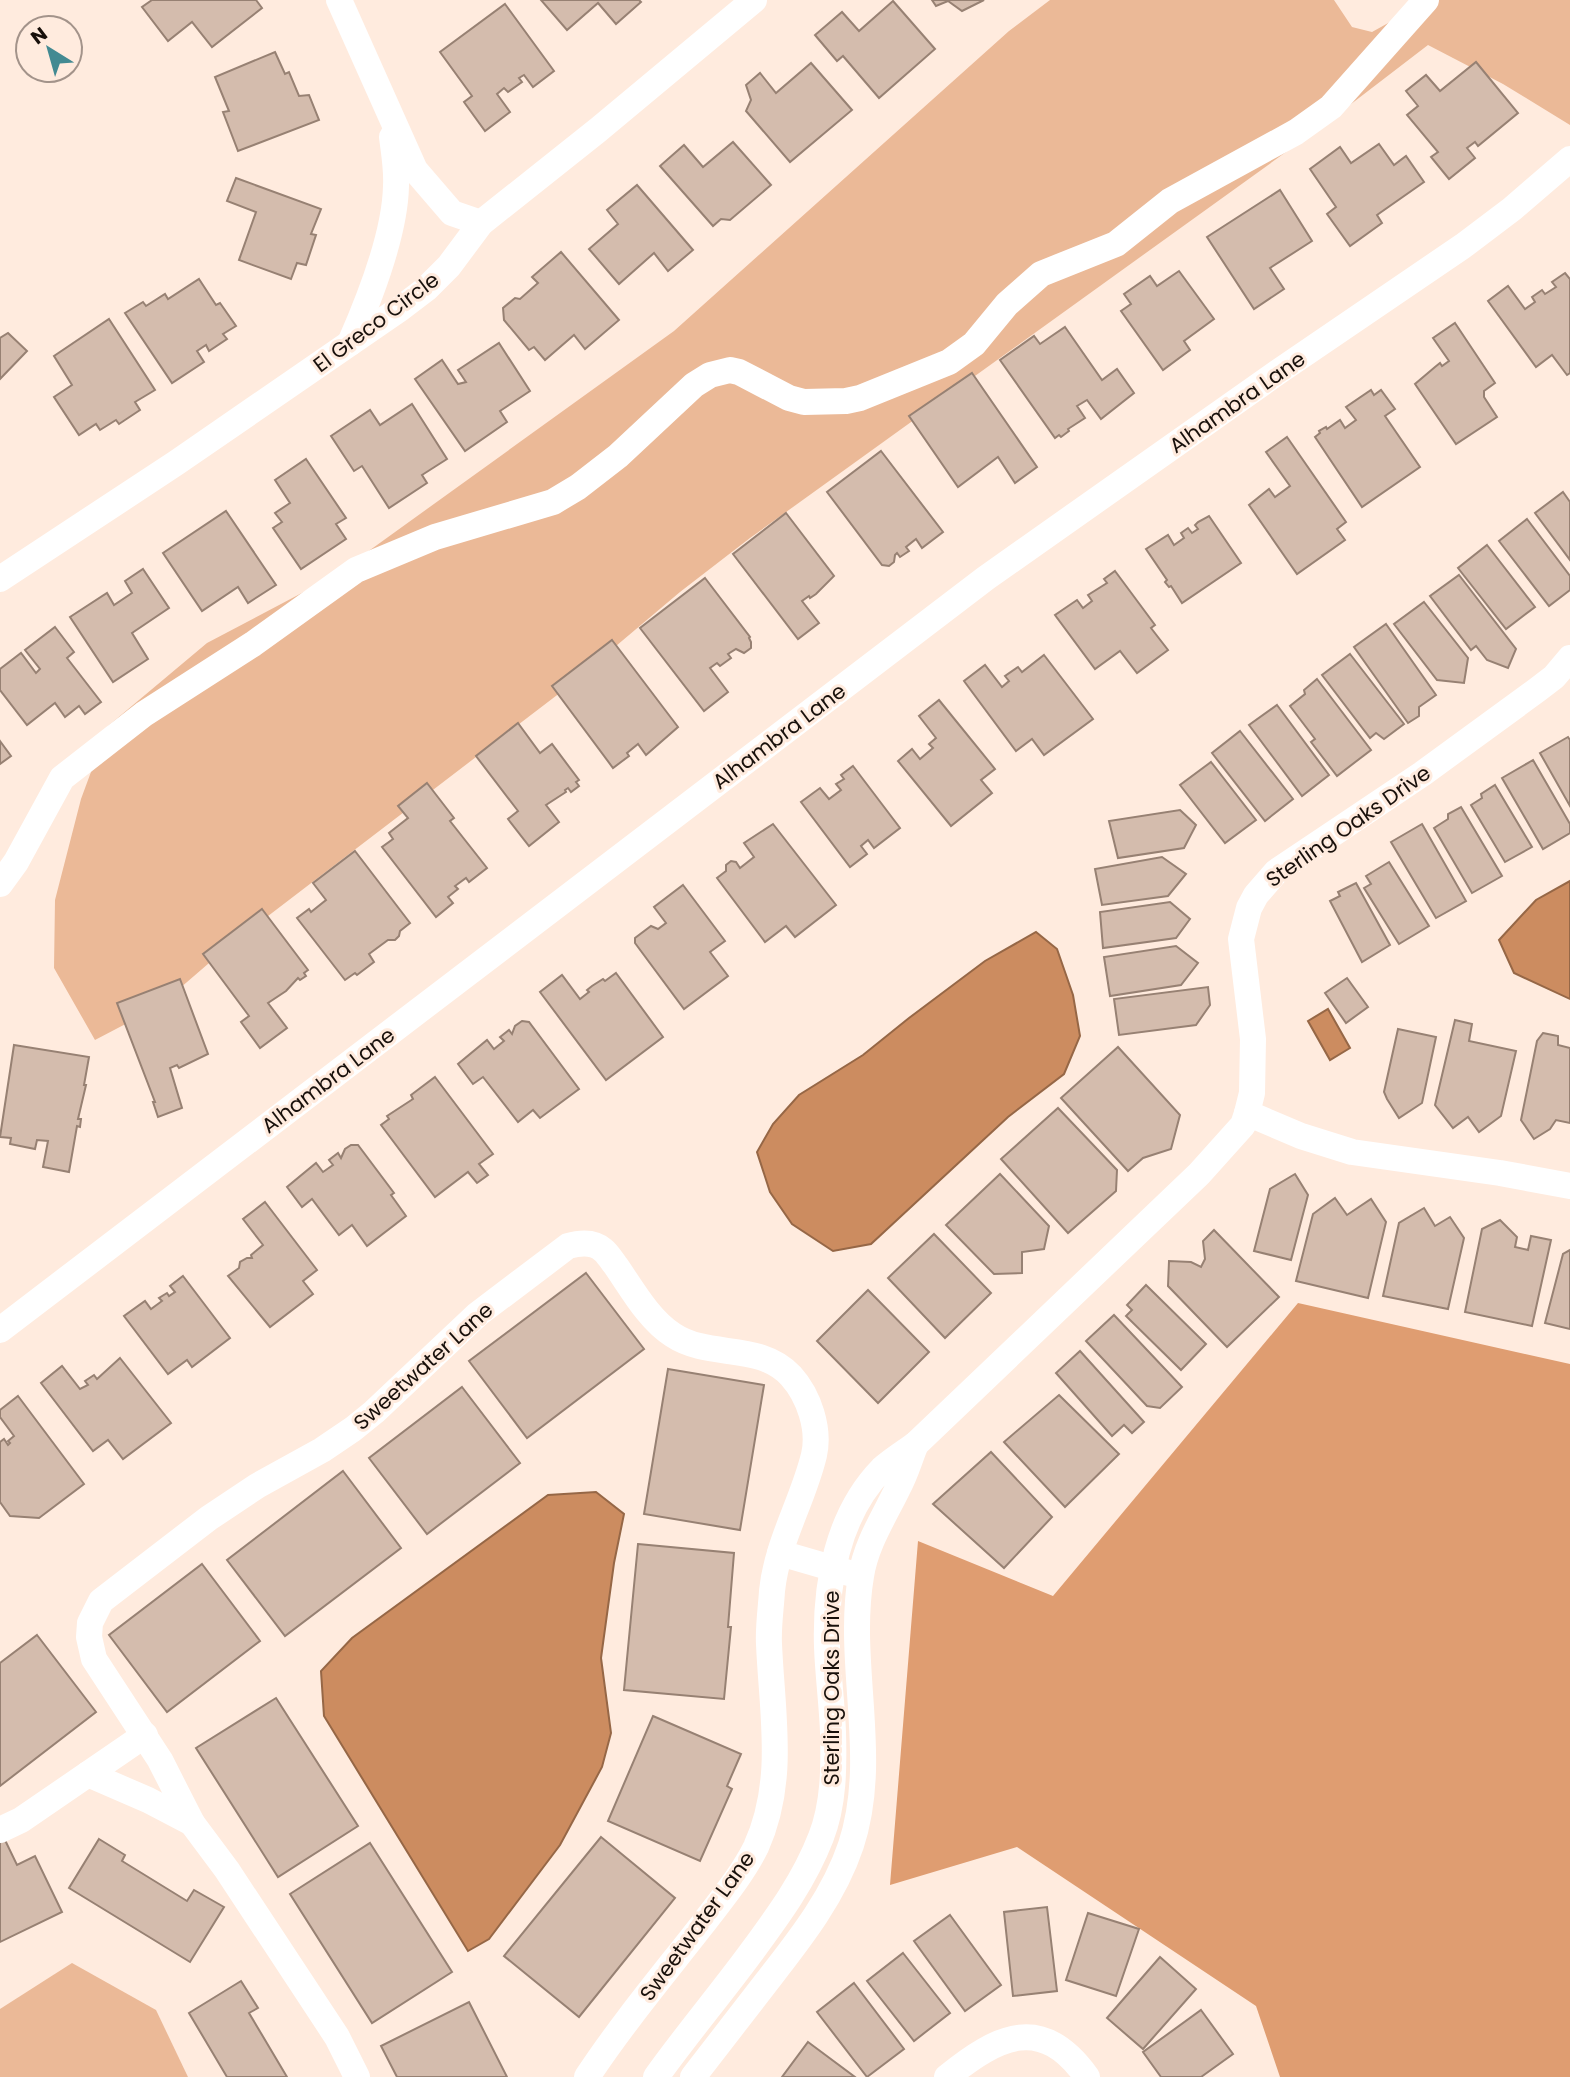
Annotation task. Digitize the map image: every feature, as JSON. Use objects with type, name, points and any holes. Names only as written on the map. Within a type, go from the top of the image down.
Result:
[{"type":"street","points":[[339,0],[415,170],[452,213],[481,223]]},
{"type":"street","name":"El Greco Circle","points":[[0,579],[350,344],[426,289],[449,266],[481,223],[598,131],[754,0]]},
{"type":"street","points":[[0,884],[16,862],[62,778],[144,714],[253,644],[356,570],[435,537],[553,502],[598,473],[694,385],[720,372],[739,372],[789,398],[827,402],[860,398],[949,362],[974,344],[1007,304],[1041,274],[1116,244],[1170,201],[1296,132],[1322,114],[1352,86],[1426,0]]},
{"type":"street","points":[[350,344],[376,277],[393,214],[397,187],[386,104]]},
{"type":"street","name":"Alhambra Lane","points":[[3,1321],[986,578],[1278,372],[1463,246],[1512,209],[1570,159]]},
{"type":"street","name":"Sterling Oaks Drive","points":[[656,2077],[782,1912],[803,1878],[822,1835],[830,1800],[834,1761],[827,1628],[834,1568],[853,1506],[883,1469],[916,1444],[1199,1174],[1243,1125],[1252,1093],[1253,1039],[1241,939],[1244,922],[1256,895],[1276,872],[1422,774],[1565,669]]},
{"type":"street","points":[[1247,1113],[1301,1136],[1352,1152],[1570,1186]]},
{"type":"street","name":"Sweetwater Lane","points":[[357,2077],[337,2038],[227,1870],[192,1823],[160,1759],[94,1659],[89,1637],[90,1623],[101,1601],[209,1518],[352,1429],[374,1412],[478,1314],[568,1246],[586,1243],[604,1250],[656,1320],[673,1336],[694,1345],[754,1355],[768,1360],[790,1376],[807,1401],[814,1423],[815,1448],[784,1535],[772,1587],[769,1641],[776,1771],[771,1807],[755,1848],[733,1885],[587,2077]]},
{"type":"street","name":"Sterling Oaks Drive","points":[[693,2077],[819,1910],[841,1874],[860,1809],[864,1735],[857,1628],[861,1576],[867,1549],[900,1485],[916,1444]]},
{"type":"street","points":[[780,1553],[861,1576]]},
{"type":"street","points":[[0,1830],[21,1820],[145,1735]]},
{"type":"street","name":"Sweetwater Lane","points":[[88,1774],[192,1823]]},
{"type":"street","points":[[744,1962],[767,1981]]},
{"type":"street","points":[[947,2077],[994,2044],[1012,2038],[1033,2037],[1069,2053],[1087,2077]]},
{"type":"shaded area","points":[[1050,0],[1334,0],[1352,27],[1372,32],[1418,0],[1570,0],[1570,125],[1503,84],[1428,45],[1325,124],[750,538],[680,592],[565,689],[230,945],[158,1007],[95,1040],[54,968],[55,900],[81,799],[108,726],[207,643],[334,576],[674,331],[1009,31]]},
{"type":"shaded area","points":[[1570,881],[1570,999],[1514,973],[1499,940],[1536,900]]},
{"type":"shaded area","points":[[1036,932],[1057,949],[1073,995],[1080,1036],[1064,1074],[1008,1117],[871,1244],[833,1251],[792,1224],[770,1192],[757,1152],[773,1124],[799,1095],[863,1055],[985,961]]},
{"type":"shaded area","points":[[1328,1009],[1350,1048],[1330,1060],[1308,1021]]},
{"type":"shaded area","points":[[1298,1303],[1570,1364],[1570,2077],[1280,2077],[1256,2006],[1017,1847],[890,1885],[918,1541],[1053,1596]]},
{"type":"shaded area","points":[[596,1492],[624,1514],[614,1563],[601,1658],[611,1733],[602,1767],[560,1845],[489,1939],[468,1951],[324,1716],[321,1671],[352,1638],[548,1495]]},
{"type":"shaded area","points":[[72,1963],[156,2010],[188,2077],[0,2077],[0,2009]]},
{"type":"building","points":[[152,0],[256,0],[262,8],[212,47],[192,22],[168,41],[142,7]]},
{"type":"building","points":[[541,0],[641,2],[616,24],[598,3],[567,30]]},
{"type":"building","points":[[932,0],[984,0],[962,11],[948,1],[936,6]]},
{"type":"building","points":[[893,1],[935,49],[879,98],[843,56],[837,61],[815,35],[842,12],[859,31]]},
{"type":"building","points":[[505,4],[554,71],[533,87],[524,75],[519,78],[522,82],[508,92],[504,88],[497,94],[510,112],[485,131],[464,102],[472,96],[440,52]]},
{"type":"building","points":[[275,52],[285,74],[289,72],[299,96],[309,95],[319,120],[238,151],[223,112],[229,111],[215,77]]},
{"type":"building","points":[[1476,62],[1518,113],[1478,146],[1475,142],[1467,148],[1475,158],[1449,179],[1431,157],[1438,152],[1407,115],[1418,106],[1406,91],[1426,75],[1440,91]]},
{"type":"building","points":[[811,63],[852,110],[790,162],[746,111],[751,100],[746,85],[760,73],[776,93]]},
{"type":"building","points":[[733,142],[771,185],[730,220],[721,219],[713,226],[660,166],[684,145],[703,167]]},
{"type":"building","points":[[1379,144],[1394,165],[1406,156],[1424,182],[1377,215],[1382,223],[1350,246],[1327,214],[1336,207],[1310,169],[1340,147],[1351,163]]},
{"type":"building","points":[[236,178],[321,209],[311,234],[316,235],[306,265],[297,263],[291,279],[239,260],[256,212],[227,201]]},
{"type":"building","points":[[637,185],[693,250],[668,271],[654,253],[619,284],[589,249],[618,224],[607,210]]},
{"type":"building","points":[[1280,190],[1312,241],[1270,268],[1284,289],[1254,309],[1207,237]]},
{"type":"building","points":[[561,252],[619,320],[585,349],[574,335],[545,360],[534,347],[529,350],[504,320],[503,308],[515,298],[520,299],[538,283],[532,277]]},
{"type":"building","points":[[1179,271],[1214,319],[1184,341],[1190,350],[1163,370],[1121,311],[1131,304],[1124,294],[1150,276],[1157,286]]},
{"type":"building","points":[[1565,273],[1570,279],[1570,373],[1567,375],[1552,355],[1536,367],[1488,301],[1508,286],[1525,309],[1535,302],[1532,297],[1542,290],[1545,294],[1556,287],[1552,282]]},
{"type":"building","points":[[199,279],[216,305],[220,303],[236,326],[223,334],[227,339],[209,351],[206,345],[197,351],[204,362],[172,383],[125,313],[143,302],[146,306],[165,294],[168,299]]},
{"type":"building","points":[[109,319],[155,390],[135,402],[140,410],[119,424],[116,420],[100,430],[96,424],[79,435],[54,397],[72,385],[54,356]]},
{"type":"building","points":[[1455,323],[1495,383],[1484,391],[1484,397],[1497,417],[1456,444],[1415,384],[1440,363],[1442,366],[1449,361],[1433,338]]},
{"type":"building","points":[[1065,327],[1102,380],[1117,369],[1134,393],[1101,419],[1087,400],[1077,406],[1085,418],[1061,437],[1059,435],[1055,438],[1000,360],[1034,336],[1040,344]]},
{"type":"building","points":[[8,333],[27,351],[0,379],[0,338]]},
{"type":"building","points":[[499,343],[530,391],[500,411],[507,422],[465,451],[415,379],[442,360],[458,384],[466,382],[458,370]]},
{"type":"building","points":[[972,373],[1037,467],[1015,483],[998,457],[958,487],[909,416]]},
{"type":"building","points":[[1371,390],[1374,395],[1381,390],[1395,409],[1385,416],[1420,467],[1362,507],[1315,437],[1319,431],[1340,420],[1345,428],[1356,420],[1346,407]]},
{"type":"building","points":[[412,404],[447,459],[422,475],[427,483],[389,508],[362,466],[354,471],[331,436],[370,410],[380,425]]},
{"type":"building","points":[[1287,437],[1346,522],[1337,529],[1345,540],[1297,574],[1249,505],[1269,489],[1275,497],[1290,486],[1266,452]]},
{"type":"building","points":[[881,451],[943,532],[922,548],[916,539],[906,547],[909,551],[900,557],[897,553],[895,555],[894,562],[889,566],[882,565],[827,492]]},
{"type":"building","points":[[306,459],[346,518],[336,524],[346,539],[301,569],[273,528],[282,522],[275,513],[290,503],[275,480]]},
{"type":"building","points":[[1563,492],[1570,502],[1570,560],[1535,513]]},
{"type":"building","points":[[226,511],[276,585],[248,603],[238,587],[202,611],[163,553]]},
{"type":"building","points":[[786,513],[834,576],[816,594],[802,601],[819,623],[798,639],[733,554]]},
{"type":"building","points":[[1209,516],[1241,563],[1182,603],[1171,586],[1165,582],[1167,580],[1146,549],[1168,535],[1174,545],[1184,538],[1181,533],[1188,528],[1192,533],[1198,529],[1195,525],[1198,522]]},
{"type":"building","points":[[1527,519],[1570,576],[1570,590],[1549,606],[1499,541]]},
{"type":"building","points":[[1487,545],[1535,607],[1506,629],[1458,568]]},
{"type":"building","points":[[143,569],[169,608],[132,633],[148,659],[113,682],[70,617],[107,593],[114,605],[132,593],[125,581]]},
{"type":"building","points":[[1115,571],[1155,625],[1151,628],[1168,650],[1137,673],[1120,651],[1095,669],[1055,615],[1077,600],[1083,608],[1092,601],[1088,595],[1107,583],[1104,579]]},
{"type":"building","points":[[1459,575],[1516,649],[1508,668],[1487,660],[1476,646],[1471,650],[1430,596]]},
{"type":"building","points":[[705,578],[750,637],[751,648],[744,653],[736,649],[728,654],[731,658],[720,666],[717,663],[710,668],[728,692],[704,711],[640,628]]},
{"type":"building","points":[[1424,602],[1468,658],[1464,683],[1437,680],[1394,624]]},
{"type":"building","points":[[1386,624],[1436,695],[1419,707],[1419,716],[1408,723],[1354,647]]},
{"type":"building","points":[[55,627],[74,652],[67,658],[101,702],[85,714],[79,706],[65,717],[55,703],[27,725],[0,690],[0,669],[21,653],[36,673],[40,669],[25,650]]},
{"type":"building","points":[[612,640],[678,727],[646,755],[638,744],[627,753],[629,756],[613,768],[552,686]]},
{"type":"building","points":[[1350,654],[1404,724],[1384,739],[1376,733],[1370,738],[1322,675]]},
{"type":"building","points":[[1044,655],[1093,719],[1044,755],[1032,739],[1016,751],[964,681],[985,665],[1002,687],[1009,681],[1005,676],[1018,667],[1022,672]]},
{"type":"building","points":[[1317,679],[1371,750],[1337,776],[1311,742],[1315,739],[1290,706],[1305,694],[1304,690]]},
{"type":"building","points":[[939,700],[995,769],[981,780],[992,793],[951,826],[898,761],[912,749],[920,759],[933,748],[929,744],[936,738],[919,716]]},
{"type":"building","points":[[1277,705],[1329,775],[1302,796],[1249,725]]},
{"type":"building","points":[[518,723],[540,753],[552,744],[579,780],[576,782],[579,786],[571,792],[568,788],[546,805],[559,822],[529,846],[508,819],[518,811],[476,756]]},
{"type":"building","points":[[1240,731],[1293,799],[1265,821],[1212,753]]},
{"type":"building","points":[[1568,737],[1570,740],[1570,806],[1540,753]]},
{"type":"building","points":[[0,741],[11,756],[0,764]]},
{"type":"building","points":[[1533,760],[1570,824],[1570,833],[1543,849],[1502,778]]},
{"type":"building","points":[[1211,762],[1256,820],[1225,843],[1180,785]]},
{"type":"building","points":[[853,766],[900,828],[874,848],[868,840],[861,846],[867,854],[850,867],[801,802],[820,788],[829,799],[841,790],[836,784],[844,779],[841,775]]},
{"type":"building","points":[[427,783],[454,818],[450,821],[487,868],[469,882],[466,878],[455,886],[458,889],[448,897],[453,903],[436,917],[382,847],[393,839],[389,833],[408,818],[398,806]]},
{"type":"building","points":[[1495,785],[1532,847],[1505,862],[1471,805]]},
{"type":"building","points":[[1461,807],[1502,876],[1472,893],[1434,828],[1448,819],[1448,814]]},
{"type":"building","points":[[1180,810],[1196,825],[1184,848],[1118,858],[1109,821]]},
{"type":"building","points":[[773,824],[836,905],[795,937],[786,926],[765,942],[717,878],[726,871],[726,865],[731,861],[736,862],[740,868],[754,857],[744,843]]},
{"type":"building","points":[[1422,824],[1466,901],[1436,918],[1391,842]]},
{"type":"building","points":[[355,851],[410,923],[400,931],[395,940],[388,940],[369,954],[374,962],[345,980],[297,918],[309,909],[311,912],[326,900],[313,883]]},
{"type":"building","points":[[1162,857],[1186,874],[1168,896],[1102,905],[1095,869]]},
{"type":"building","points":[[1389,862],[1429,926],[1399,944],[1364,888],[1371,884],[1366,876]]},
{"type":"building","points":[[1356,883],[1390,945],[1362,962],[1330,901],[1340,896],[1338,892]]},
{"type":"building","points":[[683,885],[725,941],[710,952],[728,976],[684,1009],[635,943],[635,938],[651,926],[658,929],[666,923],[654,907]]},
{"type":"building","points":[[1170,902],[1190,919],[1176,938],[1103,948],[1100,912]]},
{"type":"building","points":[[262,909],[308,970],[304,973],[306,976],[300,980],[298,978],[286,991],[268,1003],[287,1028],[260,1048],[241,1022],[249,1016],[203,954]]},
{"type":"building","points":[[1176,946],[1198,963],[1181,985],[1110,996],[1104,957]]},
{"type":"building","points":[[616,973],[663,1037],[606,1080],[540,992],[562,975],[580,999],[592,986]]},
{"type":"building","points":[[1347,978],[1368,1007],[1346,1023],[1325,993]]},
{"type":"building","points":[[180,979],[208,1054],[179,1068],[177,1065],[170,1068],[182,1108],[158,1117],[155,1102],[117,1003]]},
{"type":"building","points":[[1208,987],[1210,1005],[1196,1025],[1119,1035],[1114,999]]},
{"type":"building","points":[[1455,1020],[1472,1024],[1469,1041],[1516,1051],[1501,1116],[1479,1132],[1468,1117],[1453,1128],[1435,1105]]},
{"type":"building","points":[[522,1021],[529,1022],[579,1089],[540,1118],[533,1110],[518,1122],[483,1077],[473,1084],[458,1064],[487,1040],[494,1049],[504,1041],[500,1037],[509,1030],[512,1034],[515,1026]]},
{"type":"building","points":[[1398,1029],[1436,1037],[1422,1103],[1399,1118],[1384,1092]]},
{"type":"building","points":[[1543,1033],[1558,1036],[1558,1045],[1570,1048],[1570,1123],[1556,1120],[1550,1129],[1534,1139],[1521,1120],[1537,1041]]},
{"type":"building","points":[[14,1045],[89,1057],[78,1119],[81,1119],[80,1127],[77,1126],[69,1172],[43,1167],[48,1141],[37,1140],[35,1149],[10,1144],[11,1138],[0,1137]]},
{"type":"building","points":[[1118,1047],[1180,1115],[1171,1149],[1143,1158],[1128,1171],[1061,1098]]},
{"type":"building","points":[[435,1077],[493,1154],[479,1164],[488,1175],[477,1183],[468,1172],[435,1197],[381,1125],[389,1119],[387,1116],[413,1099],[411,1095]]},
{"type":"building","points":[[1058,1108],[1117,1170],[1116,1191],[1068,1233],[1001,1159]]},
{"type":"building","points":[[358,1145],[394,1193],[391,1195],[406,1216],[367,1246],[352,1225],[339,1235],[312,1199],[302,1207],[287,1187],[316,1163],[323,1172],[333,1165],[329,1160],[338,1153],[341,1158],[345,1149]]},
{"type":"building","points":[[1000,1174],[1049,1226],[1044,1249],[1022,1252],[1022,1273],[994,1274],[946,1225]]},
{"type":"building","points":[[1295,1174],[1308,1195],[1291,1260],[1254,1251],[1270,1189]]},
{"type":"building","points":[[1335,1198],[1347,1215],[1371,1199],[1386,1222],[1368,1298],[1296,1281],[1313,1214]]},
{"type":"building","points":[[265,1202],[317,1270],[303,1281],[313,1294],[270,1327],[228,1276],[239,1268],[240,1262],[252,1258],[251,1255],[263,1245],[243,1219]]},
{"type":"building","points":[[1424,1208],[1435,1226],[1450,1217],[1464,1238],[1448,1309],[1383,1296],[1399,1223]]},
{"type":"building","points":[[1500,1220],[1517,1237],[1515,1247],[1528,1250],[1531,1236],[1551,1240],[1532,1326],[1465,1312],[1482,1229]]},
{"type":"building","points":[[1214,1230],[1279,1297],[1227,1347],[1168,1286],[1169,1261],[1191,1262],[1201,1267],[1205,1259],[1203,1241]]},
{"type":"building","points":[[934,1234],[991,1293],[945,1338],[888,1278]]},
{"type":"building","points":[[1570,1250],[1570,1329],[1545,1323],[1563,1254]]},
{"type":"building","points":[[586,1273],[644,1349],[527,1438],[469,1361]]},
{"type":"building","points":[[183,1276],[230,1338],[192,1367],[187,1360],[168,1374],[124,1316],[145,1301],[151,1309],[162,1301],[159,1298],[175,1292],[170,1286]]},
{"type":"building","points":[[1146,1285],[1206,1344],[1181,1370],[1126,1316],[1132,1310],[1127,1305]]},
{"type":"building","points":[[868,1290],[929,1352],[878,1403],[817,1341]]},
{"type":"building","points":[[1114,1315],[1182,1387],[1160,1408],[1147,1406],[1086,1341]]},
{"type":"building","points":[[1080,1351],[1144,1422],[1132,1433],[1124,1425],[1112,1436],[1056,1373]]},
{"type":"building","points":[[120,1358],[171,1423],[123,1459],[108,1440],[93,1451],[41,1383],[62,1366],[80,1389],[88,1385],[85,1381],[94,1375],[97,1379]]},
{"type":"building","points":[[668,1369],[764,1385],[740,1530],[644,1514]]},
{"type":"building","points":[[462,1387],[520,1463],[427,1534],[369,1458]]},
{"type":"building","points":[[1059,1395],[1119,1454],[1065,1507],[1004,1442]]},
{"type":"building","points":[[18,1396],[84,1484],[39,1518],[10,1516],[0,1502],[0,1442],[4,1439],[8,1445],[8,1441],[14,1436],[0,1417],[0,1410]]},
{"type":"building","points":[[991,1452],[1052,1517],[1004,1568],[933,1504]]},
{"type":"building","points":[[343,1471],[401,1548],[285,1636],[227,1560]]},
{"type":"building","points":[[638,1544],[734,1553],[724,1699],[624,1690]]},
{"type":"building","points":[[202,1564],[260,1641],[167,1712],[109,1635]]},
{"type":"building","points":[[37,1635],[96,1712],[0,1786],[0,1663]]},
{"type":"building","points":[[276,1698],[358,1826],[278,1877],[196,1748]]},
{"type":"building","points":[[653,1716],[741,1754],[727,1786],[732,1789],[700,1861],[608,1821]]},
{"type":"building","points":[[601,1837],[675,1898],[579,2017],[504,1956]]},
{"type":"building","points":[[4,1838],[17,1865],[35,1856],[62,1912],[0,1942],[0,1839]]},
{"type":"building","points":[[99,1839],[125,1855],[122,1861],[187,1901],[194,1890],[224,1907],[190,1962],[69,1888]]},
{"type":"building","points":[[370,1843],[452,1972],[372,2023],[290,1894]]},
{"type":"building","points":[[1047,1907],[1057,1991],[1013,1996],[1004,1912]]},
{"type":"building","points":[[1088,1913],[1139,1929],[1116,1996],[1066,1980]]},
{"type":"building","points":[[950,1915],[1001,1985],[965,2011],[914,1941]]},
{"type":"building","points":[[903,1953],[950,2013],[914,2041],[867,1981]]},
{"type":"building","points":[[1160,1957],[1196,1989],[1143,2049],[1107,2018]]},
{"type":"building","points":[[241,1981],[258,2008],[249,2013],[287,2077],[227,2077],[189,2013]]},
{"type":"building","points":[[854,1983],[904,2049],[867,2077],[817,2012]]},
{"type":"building","points":[[469,2002],[507,2077],[397,2077],[381,2046]]},
{"type":"building","points":[[1201,2010],[1233,2054],[1201,2077],[1161,2077],[1143,2052]]},
{"type":"building","points":[[808,2042],[855,2077],[782,2077]]}]
